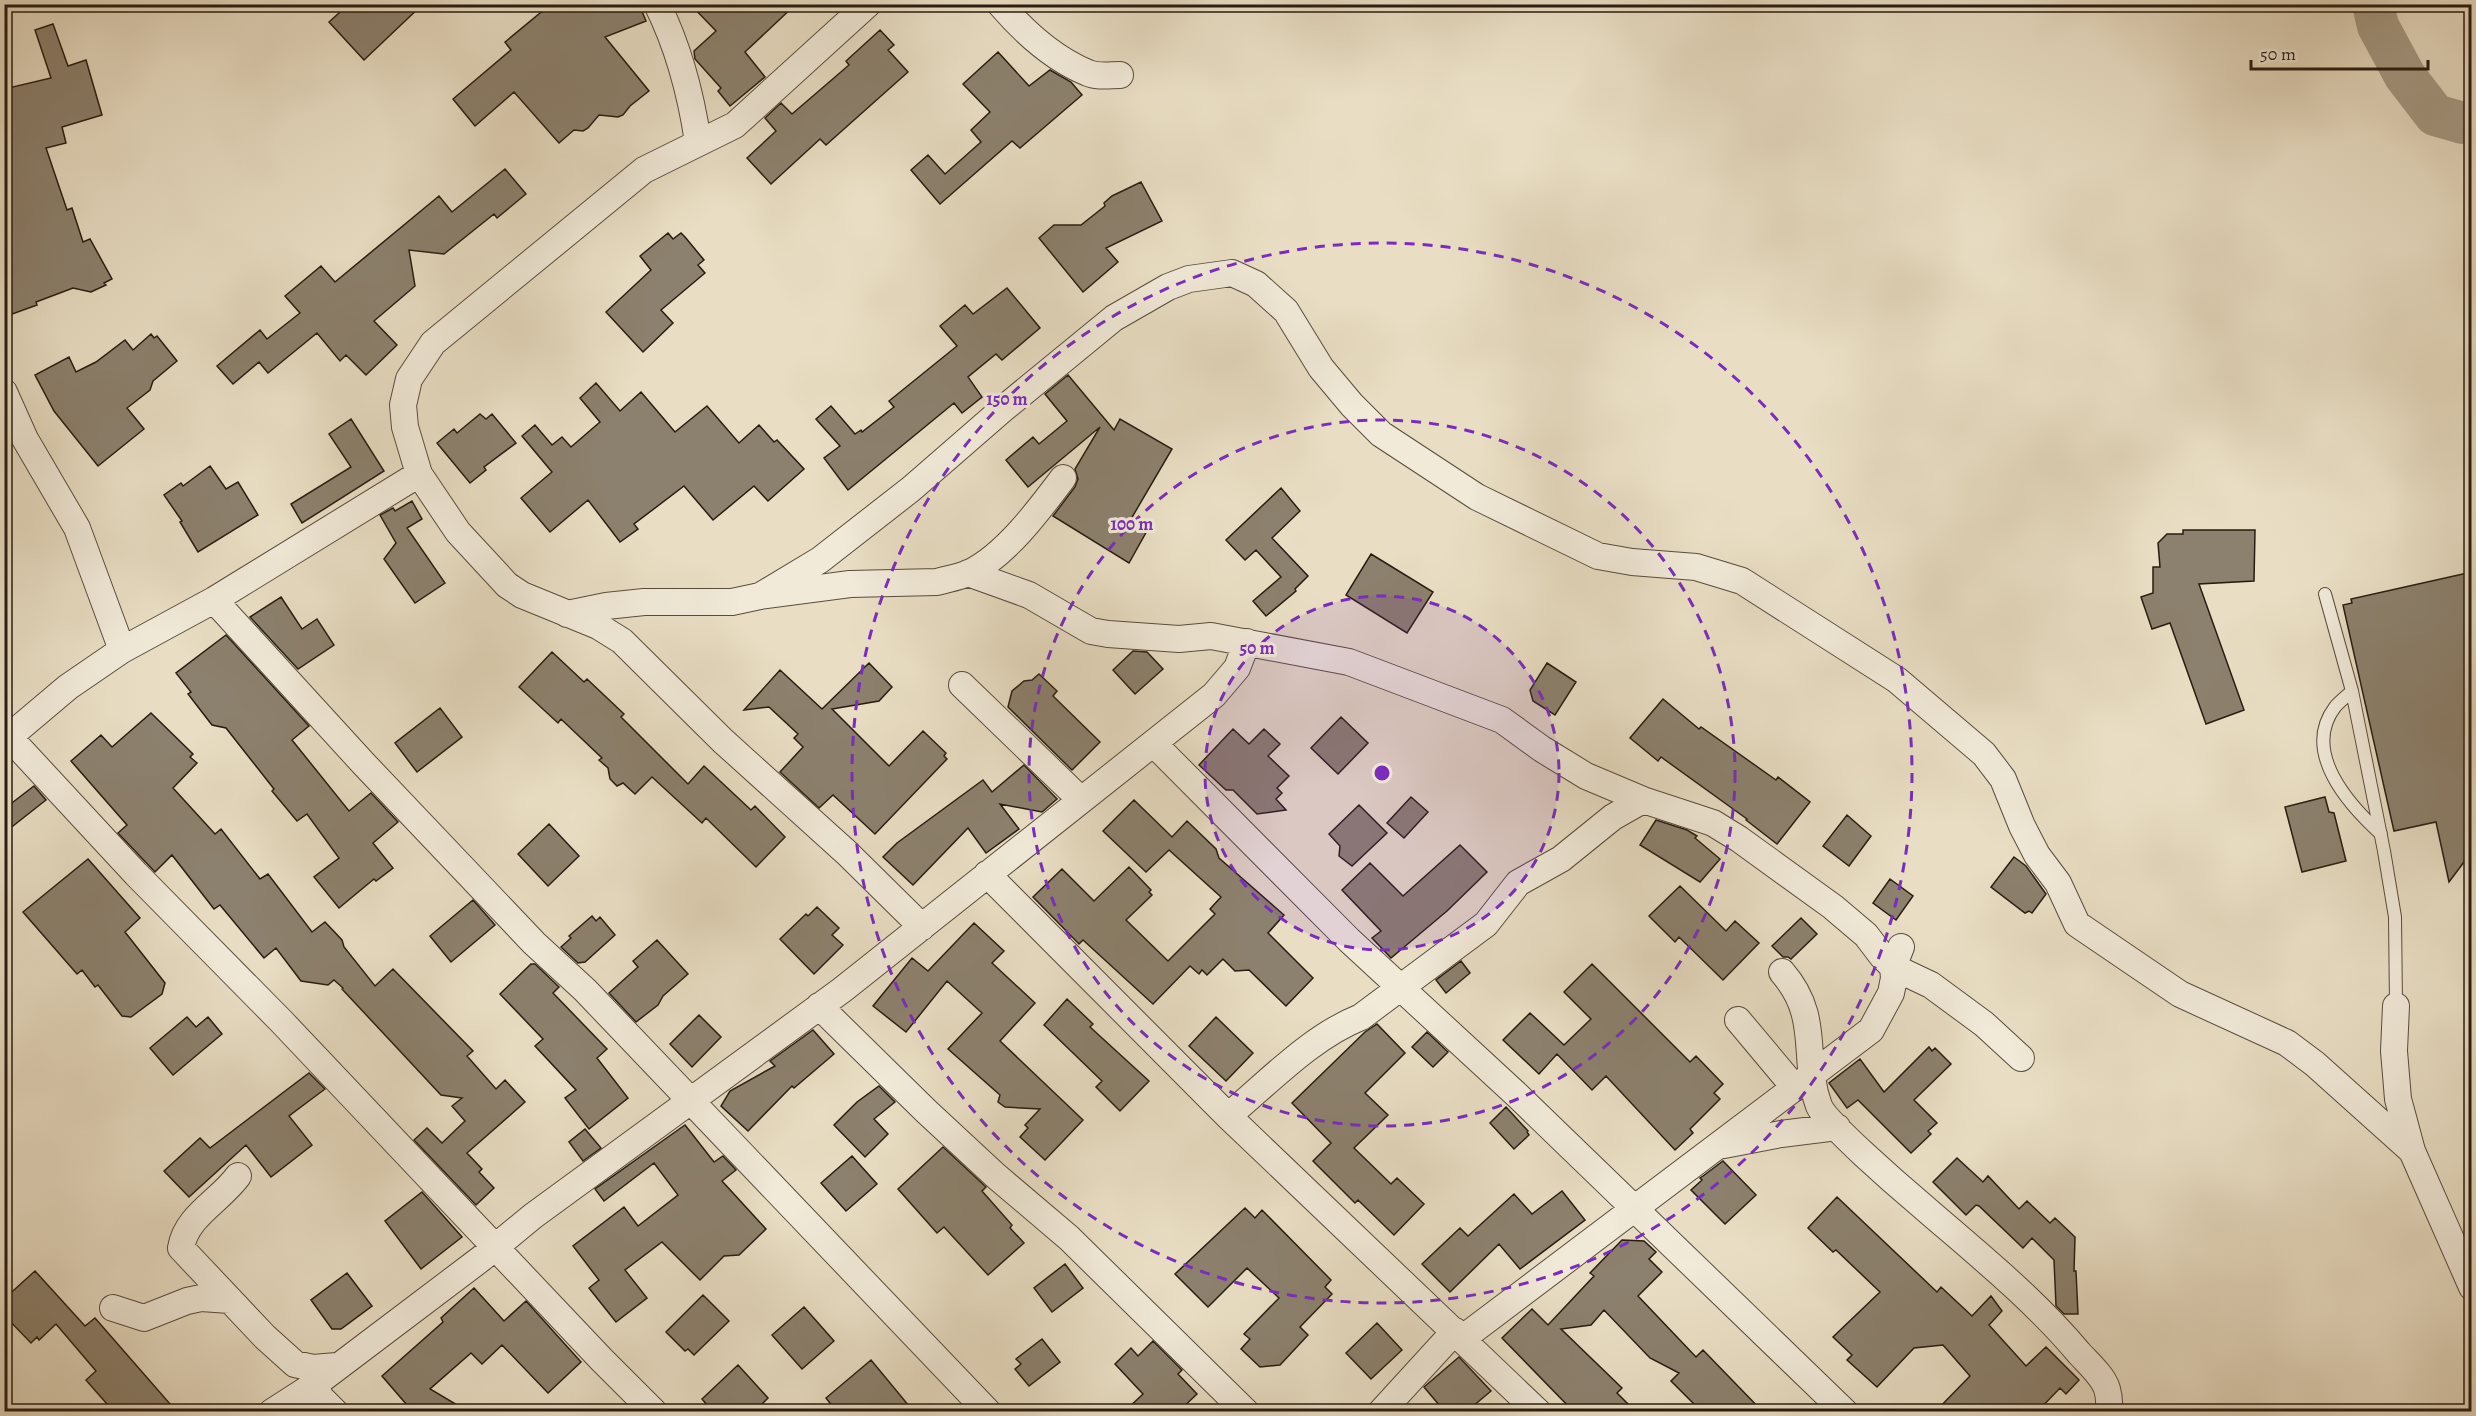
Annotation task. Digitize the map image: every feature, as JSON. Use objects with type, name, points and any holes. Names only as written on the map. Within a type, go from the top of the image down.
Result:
[{"type":"street","points":[[657,4],[666,22],[683,72],[698,142]]},
{"type":"street","points":[[868,4],[735,125],[644,170],[433,343],[409,379],[403,405],[405,427],[419,474],[458,532],[507,585],[538,603],[598,626],[622,641],[723,741],[847,853],[922,927]]},
{"type":"street","points":[[1000,4],[1021,28],[1055,54],[1090,74],[1120,75]]},
{"type":"street","points":[[760,596],[820,560],[911,489],[1003,408],[1114,318],[1168,287],[1189,279],[1232,273],[1256,284],[1286,310],[1321,368],[1381,434],[1478,497],[1598,556],[1632,562],[1696,567],[1742,581],[1897,680],[1984,754],[2003,778],[2022,826],[2037,855],[2058,883],[2077,924],[2180,994],[2287,1043],[2315,1064],[2412,1152]]},
{"type":"street","points":[[4,392],[25,439],[77,528],[122,650]]},
{"type":"street","points":[[419,474],[214,600],[122,650],[68,687],[7,739],[282,1022],[654,1412]]},
{"type":"street","points":[[567,614],[606,606],[644,602],[732,602],[850,584],[937,582],[968,573],[986,563],[1038,511],[1063,478]]},
{"type":"street","points":[[968,573],[1029,596],[1091,631],[1179,639],[1211,636],[1349,662],[1502,720],[1542,749],[1586,776],[1643,800],[1713,823],[1739,839],[1833,907],[1983,1024],[2021,1058]]},
{"type":"street","points":[[214,600],[363,764],[534,943],[585,990],[988,1412]]},
{"type":"street","points":[[272,1412],[314,1385],[533,1216],[819,1006],[1154,744],[1214,695],[1238,668],[1247,642]]},
{"type":"street","points":[[962,686],[1081,800]]},
{"type":"street","points":[[1154,744],[1349,940],[1402,987],[1845,1412]]},
{"type":"street","points":[[1228,1116],[1338,1026],[1361,1017],[1486,924],[1518,883],[1561,859],[1613,817],[1643,800]]},
{"type":"street","points":[[987,874],[1228,1116],[1538,1412]]},
{"type":"street","points":[[1382,1412],[1459,1335],[1720,1146],[1871,1030],[1891,993],[1897,957]]},
{"type":"street","points":[[1782,972],[1802,1002],[1809,1036],[1804,1081]]},
{"type":"street","points":[[2396,1005],[2394,1051],[2398,1099],[2412,1152],[2472,1287]]},
{"type":"street","points":[[819,1006],[934,1119],[1069,1238],[1246,1412]]},
{"type":"street","points":[[1738,1020],[1804,1081],[1820,1108],[1837,1127],[1918,1203],[2004,1275],[2054,1324],[2107,1388],[2108,1412]]},
{"type":"street","points":[[1720,1146],[1781,1134],[1837,1127]]},
{"type":"street","points":[[238,1176],[230,1187],[191,1222],[183,1236],[181,1248],[230,1300],[296,1364],[314,1368],[337,1366]]},
{"type":"street","points":[[113,1308],[144,1318],[187,1301],[201,1298],[230,1300]]},
{"type":"street","points":[[314,1385],[321,1398],[336,1412]]},
{"type":"lane","points":[[2325,594],[2352,691],[2381,834],[2395,917],[2396,1005]]},
{"type":"lane","points":[[2352,691],[2335,708],[2326,725],[2325,745],[2329,768],[2342,793],[2360,815],[2381,834]]},
{"type":"building","points":[[349,4],[423,4],[364,60],[329,22]]},
{"type":"building","points":[[551,4],[639,4],[646,21],[605,37],[649,91],[630,106],[623,115],[618,117],[599,115],[588,128],[583,131],[574,130],[559,143],[514,92],[475,126],[453,99],[511,50],[505,42]]},
{"type":"building","points":[[690,4],[796,4],[745,52],[765,77],[730,106],[718,91],[721,88],[695,59],[694,51],[716,31]]},
{"type":"building","points":[[53,24],[68,66],[86,60],[102,115],[62,127],[66,143],[46,148],[67,210],[72,208],[83,242],[90,239],[112,279],[104,283],[106,285],[91,292],[73,288],[4,317],[4,89],[51,78],[35,30]]},
{"type":"building","points":[[880,30],[894,45],[888,50],[908,72],[826,145],[820,139],[771,184],[747,158],[776,131],[765,118],[781,103],[792,114],[849,65],[846,61]]},
{"type":"building","points":[[998,52],[1029,86],[1050,70],[1071,82],[1082,95],[1020,148],[1012,141],[940,204],[911,170],[928,155],[945,174],[981,142],[971,130],[990,112],[963,84]]},
{"type":"building","points":[[505,169],[526,194],[497,218],[494,214],[444,254],[409,250],[415,286],[374,321],[397,345],[366,375],[346,355],[340,361],[317,333],[268,373],[259,362],[233,384],[217,366],[260,330],[267,339],[300,313],[285,296],[321,266],[335,282],[439,196],[452,212]]},
{"type":"building","points":[[1141,182],[1162,221],[1106,248],[1118,262],[1083,292],[1039,238],[1054,225],[1081,225],[1105,206],[1104,203],[1112,196]]},
{"type":"building","points":[[668,233],[673,239],[681,233],[685,237],[704,260],[698,265],[705,273],[661,310],[673,323],[643,352],[606,312],[651,270],[640,256]]},
{"type":"building","points":[[1007,288],[1040,328],[1002,360],[996,354],[968,377],[982,397],[962,413],[954,403],[848,490],[824,458],[840,446],[816,419],[831,406],[855,434],[861,430],[862,432],[894,407],[889,401],[957,346],[940,326],[965,305],[973,314]]},
{"type":"building","points":[[151,334],[154,338],[157,336],[177,361],[153,381],[150,390],[127,408],[144,429],[98,466],[54,411],[35,375],[69,357],[76,372],[96,362],[125,340],[133,350]]},
{"type":"building","points":[[1068,375],[1114,430],[1120,419],[1172,449],[1131,519],[1148,529],[1129,563],[1053,516],[1075,487],[1078,479],[1075,469],[1100,427],[1028,487],[1006,460],[1033,437],[1039,444],[1067,421],[1045,394]]},
{"type":"building","points":[[596,383],[620,411],[641,392],[675,432],[707,406],[739,443],[759,425],[774,442],[777,440],[804,469],[768,501],[754,486],[713,520],[684,486],[634,524],[638,529],[620,542],[588,500],[550,532],[521,498],[552,472],[522,436],[535,425],[552,445],[562,437],[571,447],[600,422],[580,398]]},
{"type":"building","points":[[480,414],[486,419],[492,414],[516,443],[484,467],[486,470],[470,483],[437,443],[454,429],[457,433]]},
{"type":"building","points":[[351,419],[384,471],[302,523],[291,504],[351,467],[329,434]]},
{"type":"building","points":[[210,466],[226,489],[238,482],[258,515],[198,552],[180,522],[182,521],[164,495],[181,483],[183,486]]},
{"type":"building","points":[[1281,488],[1300,511],[1272,538],[1308,576],[1295,589],[1296,591],[1266,616],[1253,601],[1281,577],[1256,550],[1245,560],[1226,540]]},
{"type":"building","points":[[412,501],[422,519],[407,528],[445,583],[415,603],[384,559],[396,543],[380,515],[393,508],[395,511]]},
{"type":"building","points":[[2183,530],[2255,530],[2254,581],[2199,584],[2244,710],[2206,724],[2170,623],[2152,629],[2141,597],[2153,593],[2153,567],[2160,567],[2158,543],[2167,534],[2183,534]]},
{"type":"building","points":[[1371,554],[1433,592],[1407,633],[1346,595]]},
{"type":"building","points":[[2472,572],[2472,860],[2464,862],[2449,882],[2436,822],[2394,831],[2343,605],[2352,603],[2351,599]]},
{"type":"building","points":[[281,597],[302,629],[317,619],[334,645],[298,669],[250,617]]},
{"type":"building","points":[[226,635],[309,726],[292,740],[349,811],[371,793],[398,822],[373,843],[393,868],[376,881],[374,879],[339,908],[314,877],[339,858],[307,814],[297,821],[226,728],[212,725],[188,694],[191,692],[176,673]]},
{"type":"building","points":[[1133,651],[1147,652],[1163,669],[1135,694],[1113,670]]},
{"type":"building","points":[[552,652],[584,682],[587,679],[624,714],[621,717],[688,784],[704,766],[751,810],[755,806],[785,837],[756,867],[706,818],[702,823],[652,777],[635,794],[623,783],[617,786],[610,779],[608,768],[599,760],[602,758],[561,719],[558,723],[519,687]]},
{"type":"building","points":[[869,663],[892,687],[879,701],[832,709],[889,766],[923,731],[946,753],[944,756],[947,759],[875,834],[833,795],[819,808],[780,772],[803,747],[794,738],[798,734],[769,707],[744,710],[780,670],[822,709]]},
{"type":"building","points":[[1547,663],[1576,682],[1555,715],[1533,701],[1530,690]]},
{"type":"building","points":[[1039,674],[1057,691],[1053,696],[1100,742],[1072,770],[1008,707],[1012,691],[1024,681],[1032,680]]},
{"type":"building","points":[[1663,699],[1699,729],[1701,727],[1776,780],[1778,777],[1810,802],[1777,844],[1747,819],[1661,757],[1658,761],[1630,738]]},
{"type":"building","points":[[440,708],[462,737],[417,772],[395,743]]},
{"type":"building","points":[[151,713],[193,754],[190,757],[197,763],[173,788],[215,834],[221,829],[260,879],[268,874],[312,932],[325,922],[342,940],[344,947],[375,986],[393,969],[473,1051],[467,1056],[496,1089],[505,1080],[525,1102],[467,1153],[482,1169],[479,1172],[494,1188],[476,1205],[414,1140],[427,1128],[442,1143],[465,1121],[452,1106],[462,1098],[441,1095],[334,980],[328,985],[301,981],[276,948],[264,958],[220,905],[214,909],[172,855],[155,872],[118,833],[127,825],[71,761],[101,735],[112,747]]},
{"type":"building","points":[[1341,717],[1368,743],[1338,774],[1311,748]]},
{"type":"building","points":[[1233,729],[1249,744],[1264,729],[1280,744],[1268,756],[1289,776],[1277,788],[1282,793],[1276,799],[1286,810],[1257,814],[1233,790],[1226,790],[1199,765]]},
{"type":"building","points":[[1024,765],[1057,799],[1042,812],[1000,804],[1019,829],[986,853],[968,828],[913,885],[883,857],[897,843],[983,780],[992,792]]},
{"type":"building","points":[[34,786],[46,800],[4,833],[4,809]]},
{"type":"building","points":[[1411,797],[1428,812],[1404,838],[1387,823]]},
{"type":"building","points":[[2325,797],[2329,812],[2334,813],[2346,861],[2302,872],[2285,807]]},
{"type":"building","points":[[1134,800],[1172,837],[1187,821],[1216,849],[1219,858],[1284,915],[1268,933],[1313,978],[1286,1006],[1249,970],[1235,971],[1223,959],[1207,975],[1202,970],[1199,974],[1190,966],[1153,1004],[1083,940],[1079,944],[1033,897],[1062,869],[1094,901],[1129,867],[1151,890],[1149,892],[1152,895],[1126,920],[1168,961],[1215,914],[1210,909],[1221,897],[1169,850],[1146,872],[1103,831]]},
{"type":"building","points":[[1359,805],[1387,833],[1352,866],[1339,856],[1340,846],[1329,834]]},
{"type":"building","points":[[1847,815],[1871,836],[1849,866],[1823,846]]},
{"type":"building","points":[[1656,820],[1687,830],[1697,836],[1695,838],[1720,859],[1700,882],[1640,845]]},
{"type":"building","points":[[549,824],[579,856],[548,886],[518,854]]},
{"type":"building","points":[[1460,845],[1487,872],[1447,911],[1391,958],[1372,938],[1381,931],[1342,890],[1370,863],[1403,896]]},
{"type":"building","points":[[2014,857],[2026,866],[2046,894],[2032,913],[2029,911],[2025,913],[1991,887]]},
{"type":"building","points":[[88,859],[140,918],[125,932],[165,983],[162,994],[131,1017],[122,1016],[98,985],[95,987],[82,970],[77,974],[23,912]]},
{"type":"building","points":[[1890,879],[1913,896],[1896,920],[1873,903]]},
{"type":"building","points":[[1680,886],[1726,931],[1735,921],[1759,943],[1723,980],[1679,937],[1675,942],[1649,916]]},
{"type":"building","points":[[473,900],[495,925],[451,962],[430,936]]},
{"type":"building","points":[[817,907],[839,928],[832,935],[843,945],[814,974],[780,939],[806,914],[808,916]]},
{"type":"building","points":[[592,916],[596,921],[600,917],[615,935],[585,962],[578,963],[561,947],[571,938],[569,936]]},
{"type":"building","points":[[1801,918],[1817,934],[1791,959],[1783,957],[1772,946]]},
{"type":"building","points":[[974,923],[1004,951],[992,963],[1035,1003],[1000,1041],[1083,1120],[1045,1160],[1020,1137],[1028,1128],[1025,1125],[1040,1109],[1005,1107],[998,1102],[1000,1095],[948,1049],[982,1013],[947,981],[906,1032],[873,1006],[912,958],[928,971]]},
{"type":"building","points":[[657,940],[688,974],[663,996],[658,1005],[636,1022],[609,993],[638,967],[633,961]]},
{"type":"building","points":[[1461,961],[1470,973],[1446,993],[1436,980]]},
{"type":"building","points":[[531,964],[535,964],[559,987],[553,993],[607,1049],[597,1058],[628,1098],[589,1129],[565,1098],[576,1090],[535,1046],[543,1039],[500,994]]},
{"type":"building","points":[[1592,964],[1690,1062],[1696,1056],[1723,1084],[1714,1093],[1720,1099],[1690,1129],[1693,1133],[1675,1150],[1606,1076],[1592,1090],[1557,1054],[1539,1074],[1503,1040],[1530,1013],[1564,1045],[1591,1019],[1564,992]]},
{"type":"building","points":[[1067,999],[1093,1024],[1090,1027],[1149,1081],[1120,1111],[1096,1087],[1102,1081],[1044,1025]]},
{"type":"building","points":[[699,1015],[721,1037],[692,1067],[670,1044]]},
{"type":"building","points":[[187,1017],[196,1027],[208,1017],[222,1034],[173,1075],[150,1048]]},
{"type":"building","points":[[1216,1017],[1253,1053],[1226,1081],[1189,1046]]},
{"type":"building","points":[[1377,1024],[1405,1053],[1365,1093],[1388,1115],[1354,1148],[1391,1184],[1397,1178],[1424,1204],[1394,1235],[1358,1200],[1355,1203],[1313,1161],[1331,1143],[1292,1103],[1365,1032]]},
{"type":"building","points":[[813,1030],[834,1054],[794,1088],[792,1086],[748,1131],[721,1106],[730,1091],[775,1066],[770,1061]]},
{"type":"building","points":[[1427,1032],[1448,1052],[1433,1067],[1412,1047]]},
{"type":"building","points":[[1929,1047],[1932,1051],[1935,1048],[1951,1064],[1914,1100],[1937,1123],[1928,1131],[1931,1134],[1911,1153],[1858,1100],[1847,1108],[1829,1083],[1860,1059],[1884,1092]]},
{"type":"building","points":[[309,1073],[325,1089],[289,1116],[312,1145],[271,1177],[246,1145],[189,1197],[164,1171],[200,1138],[210,1148]]},
{"type":"building","points":[[879,1086],[895,1102],[874,1119],[888,1134],[865,1157],[834,1125],[857,1102]]},
{"type":"building","points":[[1506,1107],[1529,1135],[1514,1149],[1490,1123]]},
{"type":"building","points":[[685,1125],[714,1162],[723,1156],[736,1170],[722,1181],[766,1229],[739,1255],[724,1256],[700,1280],[662,1242],[625,1270],[647,1298],[616,1322],[589,1288],[599,1280],[573,1246],[624,1207],[638,1226],[678,1195],[654,1163],[604,1201],[595,1189]]},
{"type":"building","points":[[585,1129],[601,1148],[583,1161],[569,1142]]},
{"type":"building","points":[[943,1147],[986,1187],[982,1191],[1012,1225],[1010,1228],[1024,1243],[988,1275],[944,1227],[937,1233],[898,1189]]},
{"type":"building","points":[[852,1156],[877,1184],[846,1211],[821,1183]]},
{"type":"building","points":[[1957,1158],[1983,1182],[1988,1176],[2019,1209],[2027,1201],[2050,1223],[2055,1218],[2075,1237],[2074,1271],[2076,1271],[2078,1314],[2064,1314],[2056,1306],[2054,1260],[2032,1238],[2023,1248],[1979,1206],[1976,1205],[1966,1215],[1933,1182]]},
{"type":"building","points":[[1723,1161],[1756,1195],[1725,1224],[1691,1190],[1702,1180],[1700,1178]]},
{"type":"building","points":[[1562,1191],[1585,1220],[1520,1269],[1499,1244],[1450,1292],[1422,1264],[1460,1228],[1468,1236],[1514,1194],[1532,1214]]},
{"type":"building","points":[[422,1192],[462,1237],[421,1269],[385,1221]]},
{"type":"building","points":[[1837,1197],[1937,1292],[1941,1287],[1972,1316],[1991,1296],[2002,1311],[1989,1325],[2026,1366],[2046,1347],[2079,1380],[2066,1394],[2060,1388],[2037,1412],[1935,1412],[1970,1376],[1943,1345],[1914,1348],[1877,1387],[1847,1360],[1852,1355],[1833,1337],[1880,1292],[1836,1250],[1833,1252],[1808,1228]]},
{"type":"building","points":[[1245,1208],[1255,1218],[1262,1210],[1331,1280],[1325,1287],[1332,1294],[1300,1327],[1308,1335],[1280,1365],[1260,1367],[1241,1349],[1250,1339],[1244,1334],[1279,1298],[1247,1268],[1208,1307],[1175,1274]]},
{"type":"building","points":[[1622,1240],[1644,1241],[1656,1252],[1649,1259],[1662,1272],[1638,1296],[1696,1357],[1703,1350],[1763,1412],[1702,1412],[1671,1381],[1679,1373],[1650,1358],[1604,1310],[1591,1325],[1561,1329],[1622,1388],[1617,1393],[1636,1412],[1574,1412],[1502,1338],[1532,1309],[1548,1325],[1594,1276],[1590,1273]]},
{"type":"building","points":[[1065,1264],[1083,1288],[1052,1312],[1034,1288]]},
{"type":"building","points":[[35,1271],[85,1326],[95,1318],[177,1412],[114,1412],[86,1380],[96,1371],[56,1324],[39,1340],[37,1337],[31,1343],[4,1315],[4,1299]]},
{"type":"building","points":[[347,1273],[372,1306],[341,1329],[332,1329],[311,1300]]},
{"type":"building","points":[[474,1288],[504,1321],[526,1301],[581,1362],[548,1393],[502,1345],[482,1364],[471,1353],[430,1389],[469,1412],[413,1412],[382,1376],[443,1322],[441,1318]]},
{"type":"building","points":[[703,1295],[729,1321],[694,1355],[688,1349],[685,1351],[666,1332]]},
{"type":"building","points":[[804,1307],[834,1341],[802,1369],[772,1335]]},
{"type":"building","points":[[1377,1323],[1402,1350],[1371,1379],[1346,1353]]},
{"type":"building","points":[[1042,1339],[1060,1362],[1029,1386],[1015,1369],[1021,1364],[1016,1359]]},
{"type":"building","points":[[1153,1341],[1182,1370],[1178,1374],[1197,1394],[1178,1412],[1124,1412],[1143,1394],[1115,1364],[1131,1348],[1138,1356]]},
{"type":"building","points":[[1459,1357],[1491,1391],[1466,1412],[1445,1412],[1424,1387]]},
{"type":"building","points":[[871,1360],[914,1412],[837,1412],[826,1398]]},
{"type":"building","points":[[738,1365],[768,1398],[754,1412],[713,1412],[702,1399]]},
{"type":"waterway","points":[[2373,4],[2378,26],[2405,76],[2435,115],[2463,123],[2472,121]]}]
